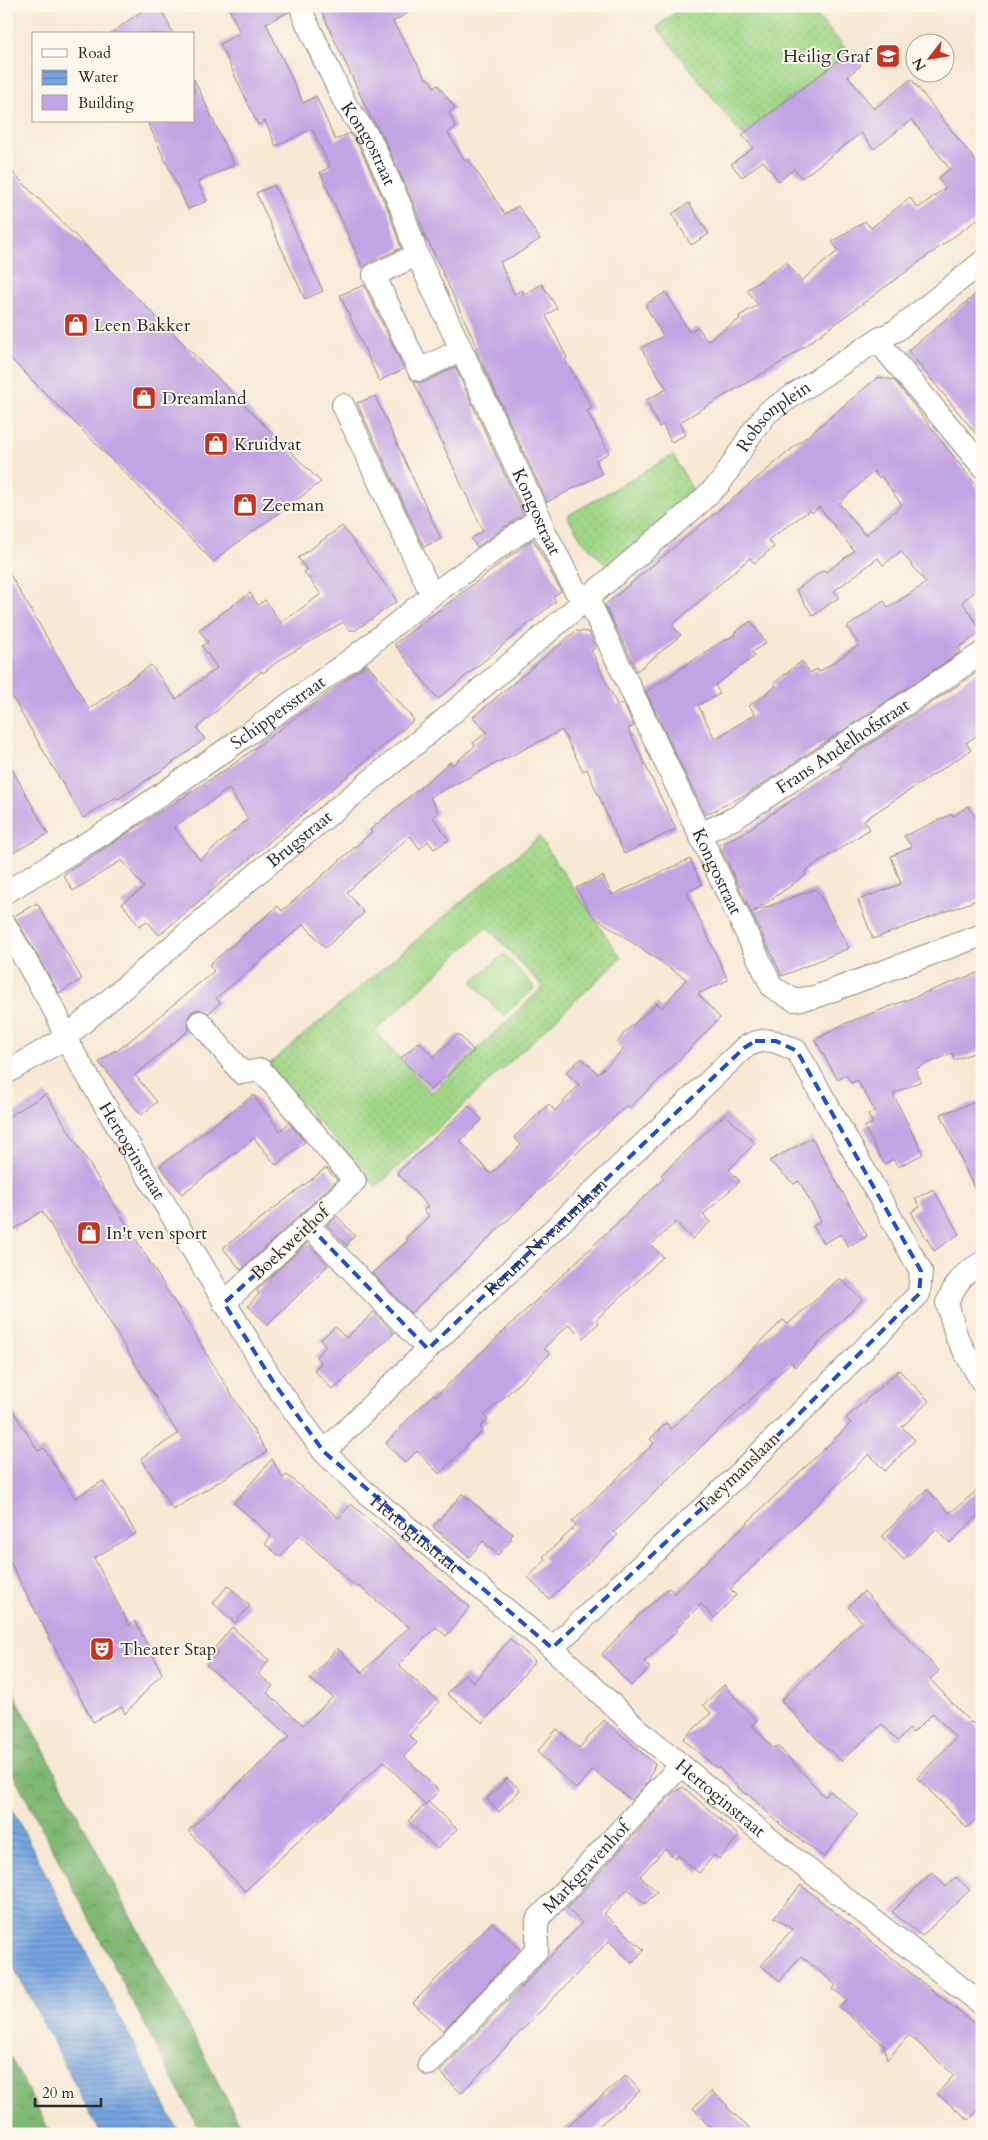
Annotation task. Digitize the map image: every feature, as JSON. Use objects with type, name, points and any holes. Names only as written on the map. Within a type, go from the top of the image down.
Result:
[{"type":"street","name":"Kongostraat","points":[[301,6],[304,17],[346,105],[371,141],[401,207],[417,255],[544,530],[575,590],[587,597],[772,987],[794,1000],[815,997],[982,935]]},
{"type":"street","points":[[417,255],[374,275],[419,370],[461,350]]},
{"type":"street","name":"Robsonplein","points":[[587,597],[722,482],[768,412],[877,340],[897,330],[982,262]]},
{"type":"street","points":[[877,340],[982,466]]},
{"type":"street","points":[[343,405],[432,595]]},
{"type":"street","name":"Schippersstraat","points":[[6,892],[114,827],[212,760],[357,655],[432,595],[540,518]]},
{"type":"street","name":"Brugstraat","points":[[6,1073],[65,1038],[253,877],[424,737],[587,597]]},
{"type":"street","name":"Frans Andelhofstraat","points":[[700,834],[735,818],[982,653]]},
{"type":"street","name":"Hertoginstraat","points":[[6,926],[57,1015],[65,1038],[224,1303],[274,1383],[324,1452],[364,1491],[552,1648],[639,1730],[789,1855],[982,2004]]},
{"type":"street","name":"Boekweithof","points":[[200,1022],[242,1073],[261,1070],[355,1181],[224,1303]]},
{"type":"street","name":"Rerum Novarumlaan","points":[[324,1452],[428,1349],[744,1048],[755,1041],[776,1041]]},
{"type":"street","name":"Taeymanslaan","points":[[552,1648],[739,1474],[919,1294],[921,1271],[797,1051],[776,1041]]},
{"type":"street","points":[[307,1227],[428,1349]]},
{"type":"street","points":[[982,1263],[972,1268],[956,1283],[947,1303],[957,1338],[982,1382]]},
{"type":"street","name":"Markgravenhof","points":[[429,2064],[537,1950],[537,1920],[681,1765]]},
{"type":"highlighted area","points":[[755,1041],[776,1041],[797,1051],[921,1271],[919,1294],[739,1474],[552,1648],[324,1452],[274,1383],[224,1303],[309,1226],[428,1349],[744,1048]]},
{"type":"green space","points":[[683,6],[808,6],[849,52],[742,135],[657,27]]},
{"type":"green space","points":[[673,455],[694,492],[608,567],[581,539],[567,516]]},
{"type":"green space","points":[[539,837],[621,958],[376,1187],[268,1065]],"holes":[[[487,927],[543,987],[431,1093],[375,1031]]]},
{"type":"green space","points":[[504,954],[535,988],[503,1016],[472,982]]},
{"type":"green space","points":[[6,1678],[245,2134],[202,2134],[6,1760]]},
{"type":"green space","points":[[6,2049],[51,2134],[6,2134]]},
{"type":"water","points":[[6,1797],[180,2134],[101,2134],[6,1952]]},
{"type":"building","points":[[149,6],[160,6],[172,32],[113,32]]},
{"type":"building","points":[[228,6],[288,6],[289,12],[266,23],[303,103],[316,96],[335,140],[350,133],[360,148],[389,212],[401,248],[368,263],[363,268],[320,172],[330,167],[312,129],[276,146],[265,121],[258,125],[220,44],[240,33]]},
{"type":"building","points":[[319,6],[419,6],[393,22],[426,79],[428,78],[434,87],[438,85],[455,108],[449,113],[456,127],[448,133],[465,161],[468,159],[505,214],[518,206],[540,239],[519,253],[500,262],[514,294],[522,290],[524,295],[542,284],[557,308],[546,316],[567,358],[565,359],[592,408],[587,411],[609,453],[596,460],[602,474],[547,502],[427,242],[413,202],[383,136],[370,116]]},
{"type":"building","points":[[849,52],[861,65],[848,76],[874,109],[907,82],[913,82],[982,169],[982,216],[787,359],[680,422],[686,435],[671,442],[663,425],[659,427],[646,400],[667,389],[641,348],[663,336],[645,305],[666,292],[689,332],[698,327],[707,341],[740,319],[739,316],[758,305],[747,290],[786,262],[801,281],[838,251],[832,242],[865,221],[871,228],[910,198],[918,208],[945,188],[938,178],[950,169],[912,120],[874,149],[861,133],[802,178],[794,169],[779,181],[763,161],[742,177],[731,164],[753,148],[742,135]]},
{"type":"building","points":[[195,81],[234,165],[198,182],[207,201],[188,209],[147,122],[195,122]]},
{"type":"building","points":[[6,166],[321,482],[222,554],[214,562],[6,354]]},
{"type":"building","points":[[274,185],[323,291],[305,299],[256,193]]},
{"type":"building","points":[[689,203],[709,234],[691,245],[672,214]]},
{"type":"building","points":[[364,285],[404,369],[379,381],[340,295]]},
{"type":"building","points":[[982,289],[982,441],[908,351]]},
{"type":"building","points":[[455,367],[523,514],[477,547],[471,539],[483,531],[414,382],[425,382]]},
{"type":"building","points":[[878,377],[894,380],[982,493],[982,586],[962,602],[982,631],[958,648],[961,652],[747,794],[705,815],[646,692],[719,643],[735,635],[734,633],[751,621],[766,643],[752,652],[755,656],[715,685],[720,694],[698,705],[715,739],[755,714],[749,706],[776,686],[774,683],[802,661],[810,673],[817,669],[819,672],[859,645],[847,627],[884,601],[888,608],[926,583],[901,551],[883,565],[878,558],[834,591],[839,597],[813,616],[796,590],[824,570],[826,572],[854,551],[819,507],[812,513],[810,510],[768,540],[774,547],[754,563],[750,558],[672,625],[681,635],[637,671],[605,605]],"holes":[[[874,471],[879,478],[881,476],[902,505],[865,535],[839,503]]]},
{"type":"building","points":[[375,396],[441,539],[424,547],[357,403]]},
{"type":"building","points":[[342,526],[397,601],[356,630],[350,630],[343,622],[281,659],[263,673],[262,671],[197,728],[205,739],[118,799],[116,797],[83,818],[6,687],[6,568],[89,709],[151,665],[176,699],[217,668],[202,646],[208,642],[199,630],[250,593],[258,605],[265,600],[281,623],[321,594],[304,572],[307,570],[298,558]]},
{"type":"building","points":[[533,539],[561,591],[553,597],[556,601],[438,699],[394,644]]},
{"type":"building","points":[[576,631],[589,632],[596,648],[591,650],[617,705],[623,703],[634,726],[628,729],[676,829],[624,854],[587,769],[583,771],[562,730],[430,797],[438,813],[433,817],[449,840],[434,849],[428,841],[420,849],[410,836],[347,892],[364,913],[325,948],[304,924],[216,998],[220,1003],[209,1013],[198,1009],[191,1012],[188,1018],[189,1030],[135,1075],[157,1102],[141,1115],[99,1062],[115,1050],[116,1052],[214,971],[209,965],[278,906],[282,911],[372,832],[370,830],[450,762],[452,765],[475,746],[473,743],[487,732],[473,717]]},
{"type":"building","points":[[367,664],[414,720],[159,935],[147,921],[139,926],[122,903],[144,888],[122,860],[73,891],[63,875],[231,766]],"holes":[[[229,789],[248,819],[200,860],[174,827]]]},
{"type":"building","points":[[976,673],[982,682],[982,732],[966,743],[971,750],[864,820],[870,829],[804,872],[806,875],[753,912],[815,889],[822,898],[849,948],[782,976],[719,845],[743,833],[841,767],[840,764]]},
{"type":"building","points":[[6,758],[48,834],[6,856]]},
{"type":"building","points":[[968,806],[982,826],[982,898],[873,939],[858,900],[901,884],[891,856],[912,847],[904,836],[952,814],[953,816]]},
{"type":"building","points":[[690,859],[702,885],[687,892],[728,980],[698,994],[720,1018],[661,1078],[629,1108],[627,1105],[411,1313],[372,1273],[408,1240],[406,1238],[429,1216],[424,1210],[428,1206],[397,1173],[469,1106],[482,1120],[460,1141],[491,1174],[521,1145],[514,1137],[549,1104],[555,1111],[579,1085],[566,1072],[582,1058],[598,1074],[623,1050],[617,1044],[624,1033],[657,1003],[662,1008],[686,979],[592,915],[576,888],[603,876],[612,895]]},
{"type":"building","points":[[37,903],[82,979],[59,993],[14,916]]},
{"type":"building","points":[[982,971],[982,1050],[954,1060],[952,1053],[915,1069],[921,1081],[893,1094],[923,1154],[898,1167],[893,1159],[884,1164],[864,1127],[873,1123],[868,1115],[875,1111],[857,1080],[851,1083],[846,1075],[838,1080],[815,1040],[844,1024]]},
{"type":"building","points":[[458,1034],[474,1051],[431,1090],[401,1058],[419,1042],[433,1057]]},
{"type":"building","points":[[46,1094],[267,1452],[173,1510],[141,1458],[178,1434],[42,1211],[13,1230],[6,1218],[6,1118]]},
{"type":"building","points":[[253,1095],[280,1131],[289,1123],[305,1142],[276,1165],[254,1138],[182,1194],[160,1166]]},
{"type":"building","points":[[982,1100],[982,1206],[941,1114]]},
{"type":"building","points":[[725,1114],[755,1143],[729,1170],[740,1181],[703,1215],[710,1222],[692,1239],[676,1222],[651,1245],[663,1257],[596,1320],[599,1323],[583,1338],[569,1324],[544,1348],[550,1354],[484,1416],[488,1420],[480,1427],[483,1431],[465,1446],[439,1474],[417,1451],[405,1463],[386,1443],[414,1413],[434,1394],[436,1396],[664,1178],[661,1175]]},
{"type":"building","points":[[812,1138],[867,1236],[848,1247],[841,1234],[824,1243],[813,1226],[821,1221],[799,1181],[794,1184],[769,1161]]},
{"type":"building","points":[[326,1168],[337,1180],[241,1270],[223,1248]]},
{"type":"building","points":[[933,1189],[959,1234],[934,1251],[911,1212],[920,1207],[915,1199]]},
{"type":"building","points":[[337,1216],[355,1236],[348,1242],[347,1246],[327,1225]]},
{"type":"building","points":[[307,1243],[328,1265],[268,1325],[248,1306],[259,1294],[257,1290]]},
{"type":"building","points":[[840,1278],[862,1300],[795,1367],[791,1362],[709,1439],[614,1532],[618,1535],[549,1599],[528,1577],[546,1560],[543,1557],[576,1526],[572,1522],[654,1443],[650,1439],[666,1423],[671,1429],[783,1320],[788,1324]]},
{"type":"building","points":[[374,1312],[394,1333],[333,1390],[314,1370],[321,1363],[316,1357],[326,1346],[320,1340],[335,1327],[346,1338]]},
{"type":"building","points":[[899,1370],[929,1401],[902,1427],[915,1440],[885,1471],[869,1454],[730,1589],[736,1595],[714,1618],[701,1604],[675,1630],[676,1632],[644,1662],[650,1668],[631,1686],[602,1654],[638,1616],[669,1588],[674,1593],[851,1423],[846,1418]]},
{"type":"building","points":[[6,1399],[38,1451],[44,1448],[75,1498],[103,1481],[136,1533],[94,1558],[129,1625],[135,1621],[162,1673],[125,1714],[122,1707],[93,1722],[6,1554]]},
{"type":"building","points":[[272,1459],[283,1478],[287,1475],[339,1518],[351,1504],[470,1607],[446,1636],[436,1627],[398,1665],[439,1702],[409,1735],[417,1743],[404,1756],[439,1791],[425,1805],[384,1761],[245,1891],[188,1831],[290,1736],[206,1665],[218,1652],[214,1649],[232,1627],[269,1660],[258,1674],[273,1686],[267,1693],[303,1725],[333,1697],[310,1679],[337,1648],[362,1672],[409,1627],[359,1586],[357,1588],[299,1535],[280,1557],[265,1544],[271,1536],[234,1503]]},
{"type":"building","points":[[982,1486],[982,1512],[950,1543],[936,1529],[904,1560],[882,1537],[927,1489],[950,1513]]},
{"type":"building","points":[[462,1494],[513,1534],[510,1537],[512,1539],[498,1555],[483,1541],[469,1557],[433,1527]]},
{"type":"building","points":[[228,1586],[250,1606],[235,1623],[213,1603]]},
{"type":"building","points":[[864,1591],[939,1671],[930,1679],[971,1723],[982,1732],[982,1813],[967,1828],[917,1778],[956,1738],[933,1713],[913,1733],[909,1729],[898,1741],[882,1724],[841,1761],[818,1740],[781,1700],[862,1622],[848,1607]]},
{"type":"building","points":[[510,1639],[535,1661],[483,1723],[447,1694],[465,1674],[474,1682]]},
{"type":"building","points":[[724,1685],[757,1721],[752,1725],[773,1748],[778,1746],[825,1797],[830,1791],[858,1814],[824,1857],[782,1826],[747,1793],[746,1795],[718,1767],[716,1768],[683,1739],[711,1713],[703,1705]]},
{"type":"building","points":[[604,1720],[655,1764],[648,1782],[631,1800],[593,1770],[576,1789],[537,1752],[557,1729],[579,1748]]},
{"type":"building","points":[[507,1778],[520,1790],[499,1812],[487,1799]]},
{"type":"building","points":[[683,1787],[739,1836],[719,1859],[714,1855],[699,1873],[678,1855],[675,1858],[665,1849],[640,1876],[657,1892],[645,1904],[628,1889],[604,1914],[644,1950],[632,1963],[609,1941],[461,2093],[440,2072],[582,1923],[567,1908],[673,1793]]},
{"type":"building","points":[[428,1802],[457,1829],[437,1849],[408,1821]]},
{"type":"building","points":[[932,1872],[946,1887],[956,1877],[970,1890],[922,1936],[892,1912]]},
{"type":"building","points":[[801,1885],[982,2030],[982,2105],[969,2120],[937,2094],[954,2075],[909,2035],[887,2060],[884,2045],[840,2008],[847,2000],[833,1989],[836,1985],[801,1956],[780,1981],[761,1966],[792,1929],[774,1917]]},
{"type":"building","points":[[492,1922],[520,1949],[443,2031],[413,2003]]},
{"type":"building","points":[[626,2075],[640,2091],[589,2134],[558,2134]]},
{"type":"building","points":[[712,2091],[755,2134],[715,2134],[693,2108]]},
{"type":"place","name":"Heilig Graf","points":[[888,56]]},
{"type":"place","name":"Leen Bakker","points":[[76,325]]},
{"type":"place","name":"Dreamland","points":[[144,398]]},
{"type":"place","name":"Kruidvat","points":[[216,444]]},
{"type":"place","name":"Zeeman","points":[[245,505]]},
{"type":"place","name":"In't ven sport","points":[[89,1233]]},
{"type":"place","name":"Theater Stap","points":[[102,1649]]}]
